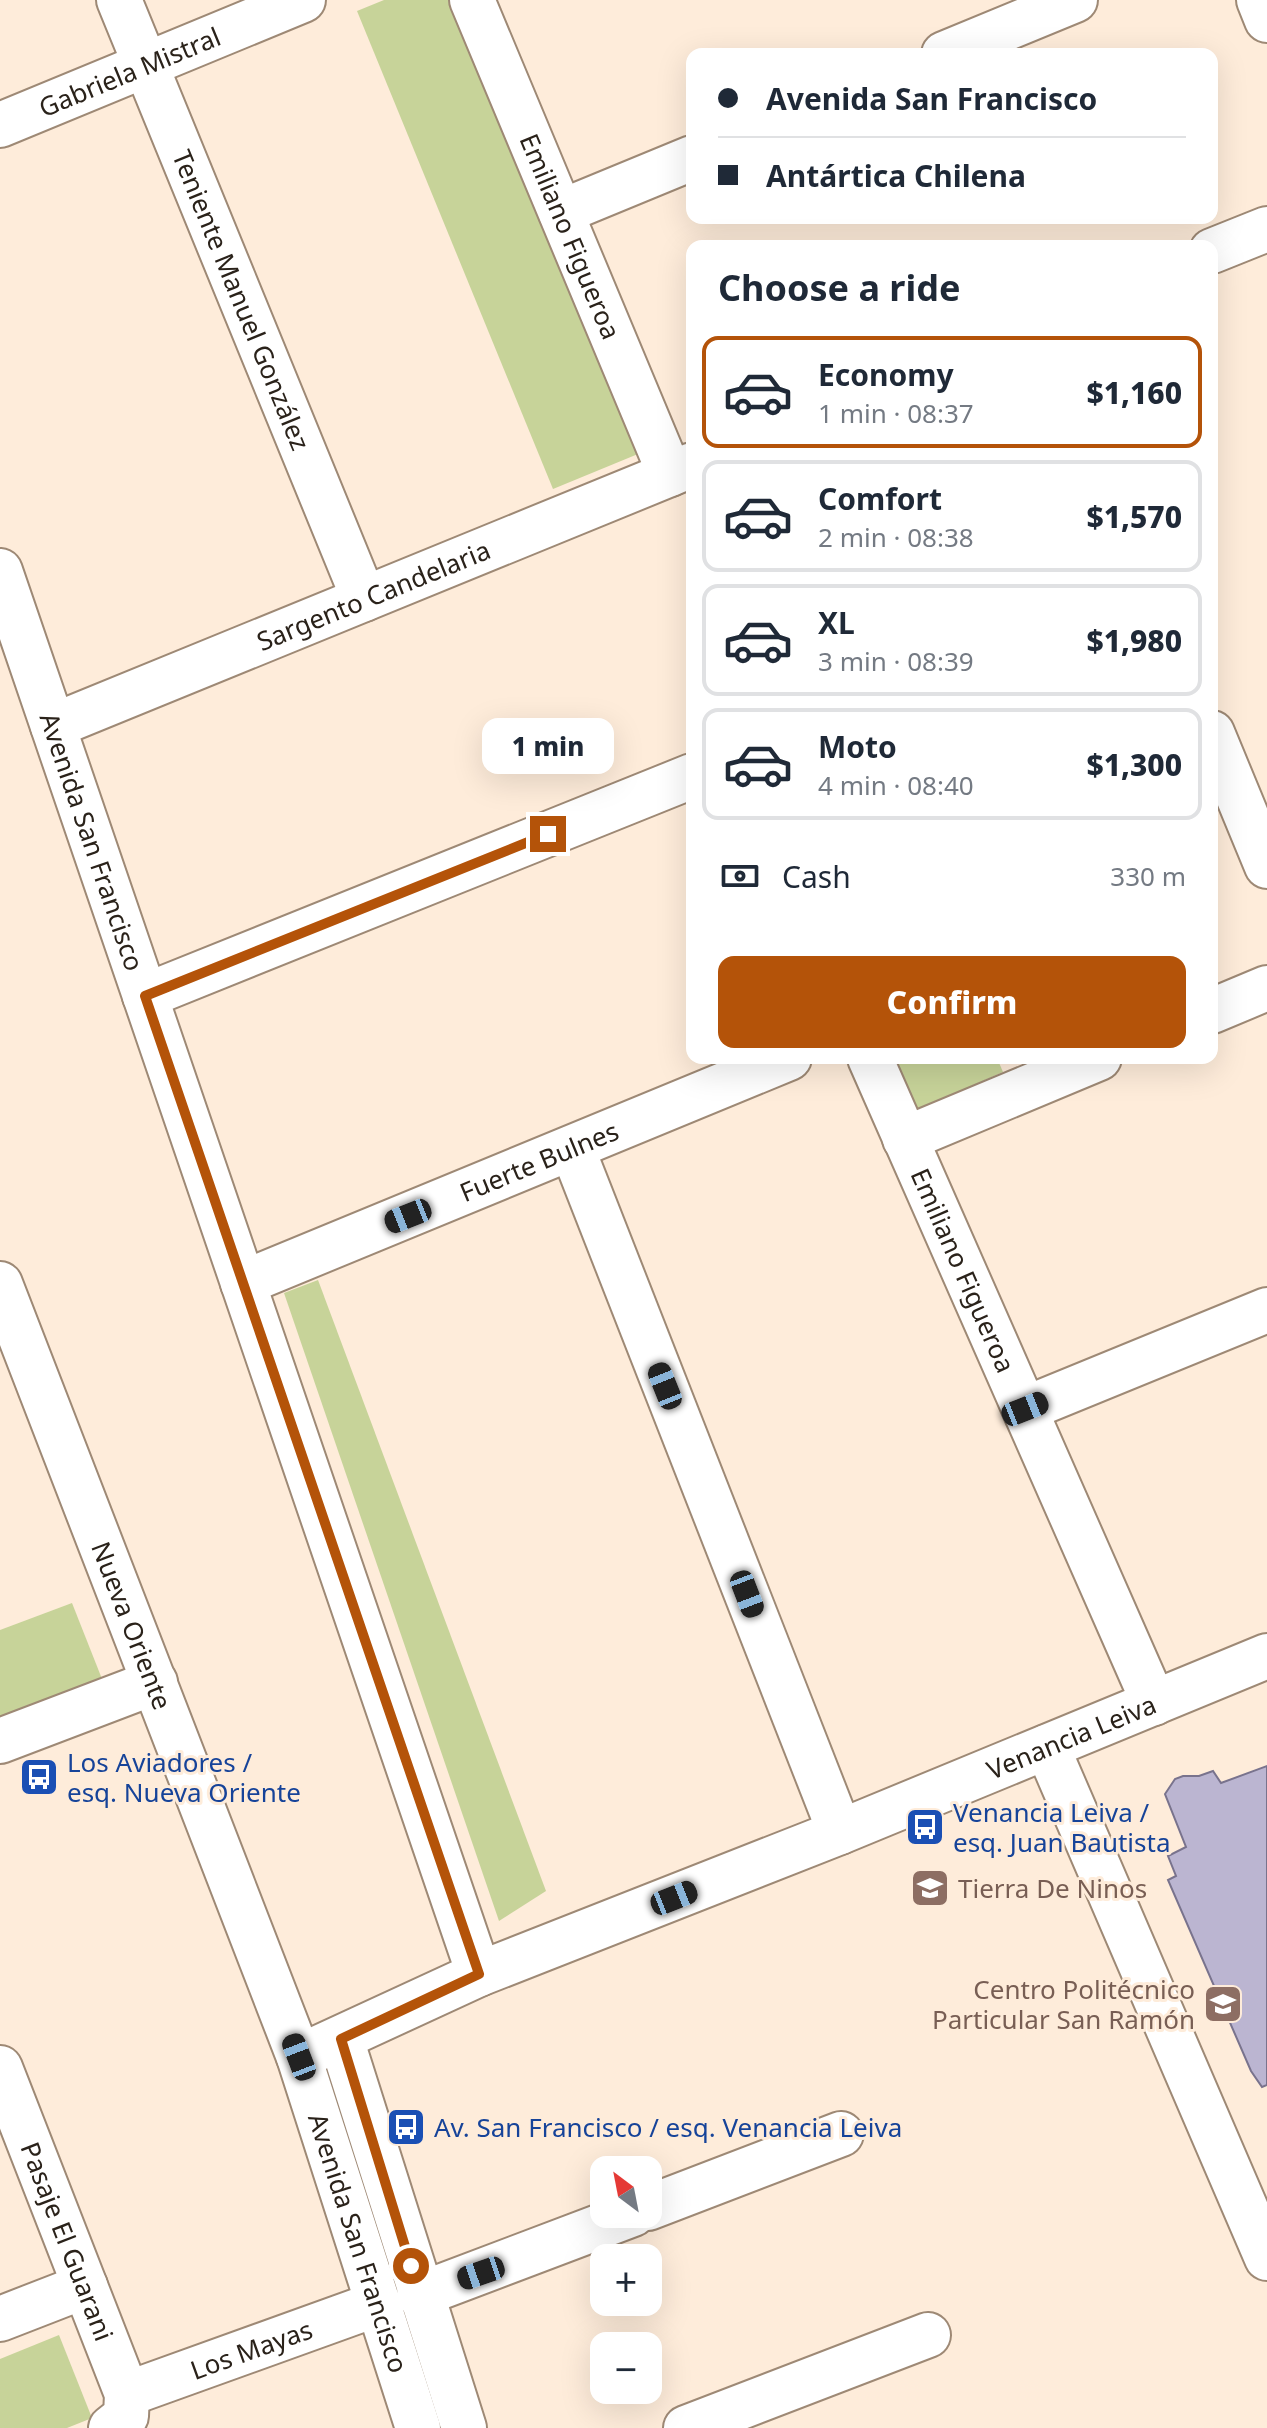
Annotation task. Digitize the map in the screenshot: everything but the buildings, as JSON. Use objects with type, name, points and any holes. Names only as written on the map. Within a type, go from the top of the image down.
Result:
[{"type":"street","name":"Teniente Manuel González","points":[[119,0],[364,599]]},
{"type":"street","name":"Gabriela Mistral","points":[[0,125],[303,0]]},
{"type":"street","name":"Emiliano Figueroa","points":[[472,0],[561,212],[681,469]]},
{"type":"street","points":[[959,48],[1075,0]]},
{"type":"street","points":[[1259,0],[1267,20]]},
{"type":"street","points":[[561,212],[686,160]]},
{"type":"street","points":[[1218,249],[1267,229]]},
{"type":"street","name":"Sargento Candelaria","points":[[53,726],[681,469]]},
{"type":"street","name":"Avenida San Francisco","points":[[0,571],[479,1974]]},
{"type":"street","points":[[1218,748],[1267,866]]},
{"type":"street","points":[[145,996],[686,778]]},
{"type":"street","points":[[1218,1008],[1267,988]]},
{"type":"street","name":"Fuerte Bulnes","points":[[243,1283],[775,1064]]},
{"type":"street","name":"Emiliano Figueroa","points":[[873,1064],[1154,1703]]},
{"type":"street","points":[[905,1139],[1016,1074],[1068,1064]]},
{"type":"street","points":[[572,1148],[840,1832]]},
{"type":"street","name":"Nueva Oriente","points":[[0,1284],[9,1333],[155,1682],[299,2057]]},
{"type":"street","points":[[1025,1409],[1267,1310]]},
{"type":"street","name":"Venancia Leiva","points":[[299,2057],[479,1974],[840,1832],[1267,1656]]},
{"type":"street","points":[[0,1741],[155,1682]]},
{"type":"street","points":[[1047,1747],[1267,2258]]},
{"type":"street","name":"Avenida San Francisco","points":[[341,2039],[419,2295],[464,2428]]},
{"type":"street","name":"Avenida San Francisco","points":[[299,2057],[418,2428]]},
{"type":"street","name":"Pasaje El Guarani","points":[[0,2068],[85,2286],[121,2412]]},
{"type":"street","points":[[662,2203],[841,2134]]},
{"type":"street","points":[[419,2295],[596,2228]]},
{"type":"street","points":[[0,2319],[85,2286]]},
{"type":"street","name":"Los Mayas","points":[[121,2412],[377,2304]]},
{"type":"street","points":[[686,2428],[928,2335]]},
{"type":"green space","points":[[384,0],[451,0],[638,454],[553,489],[357,11]]},
{"type":"green space","points":[[898,1064],[1000,1064],[1003,1072],[917,1110]]},
{"type":"green space","points":[[318,1280],[546,1891],[499,1921],[284,1293]]},
{"type":"green space","points":[[72,1603],[104,1684],[0,1723],[0,1630]]},
{"type":"green space","points":[[59,2335],[92,2418],[67,2428],[0,2428],[0,2359]]},
{"type":"place","name":"Los Aviadores / esq. Nueva Oriente","points":[[39,1777]]},
{"type":"place","name":"Venancia Leiva / esq. Juan Bautista","points":[[925,1827]]},
{"type":"place","name":"Tierra De Ninos","points":[[930,1888]]},
{"type":"place","name":"Centro Politécnico Particular San Ramón","points":[[1223,2004]]},
{"type":"place","name":"Av. San Francisco / esq. Venancia Leiva","points":[[406,2127]]},
{"type":"route","points":[[411,2266],[341,2039],[479,1974],[145,996],[548,834]]}]
